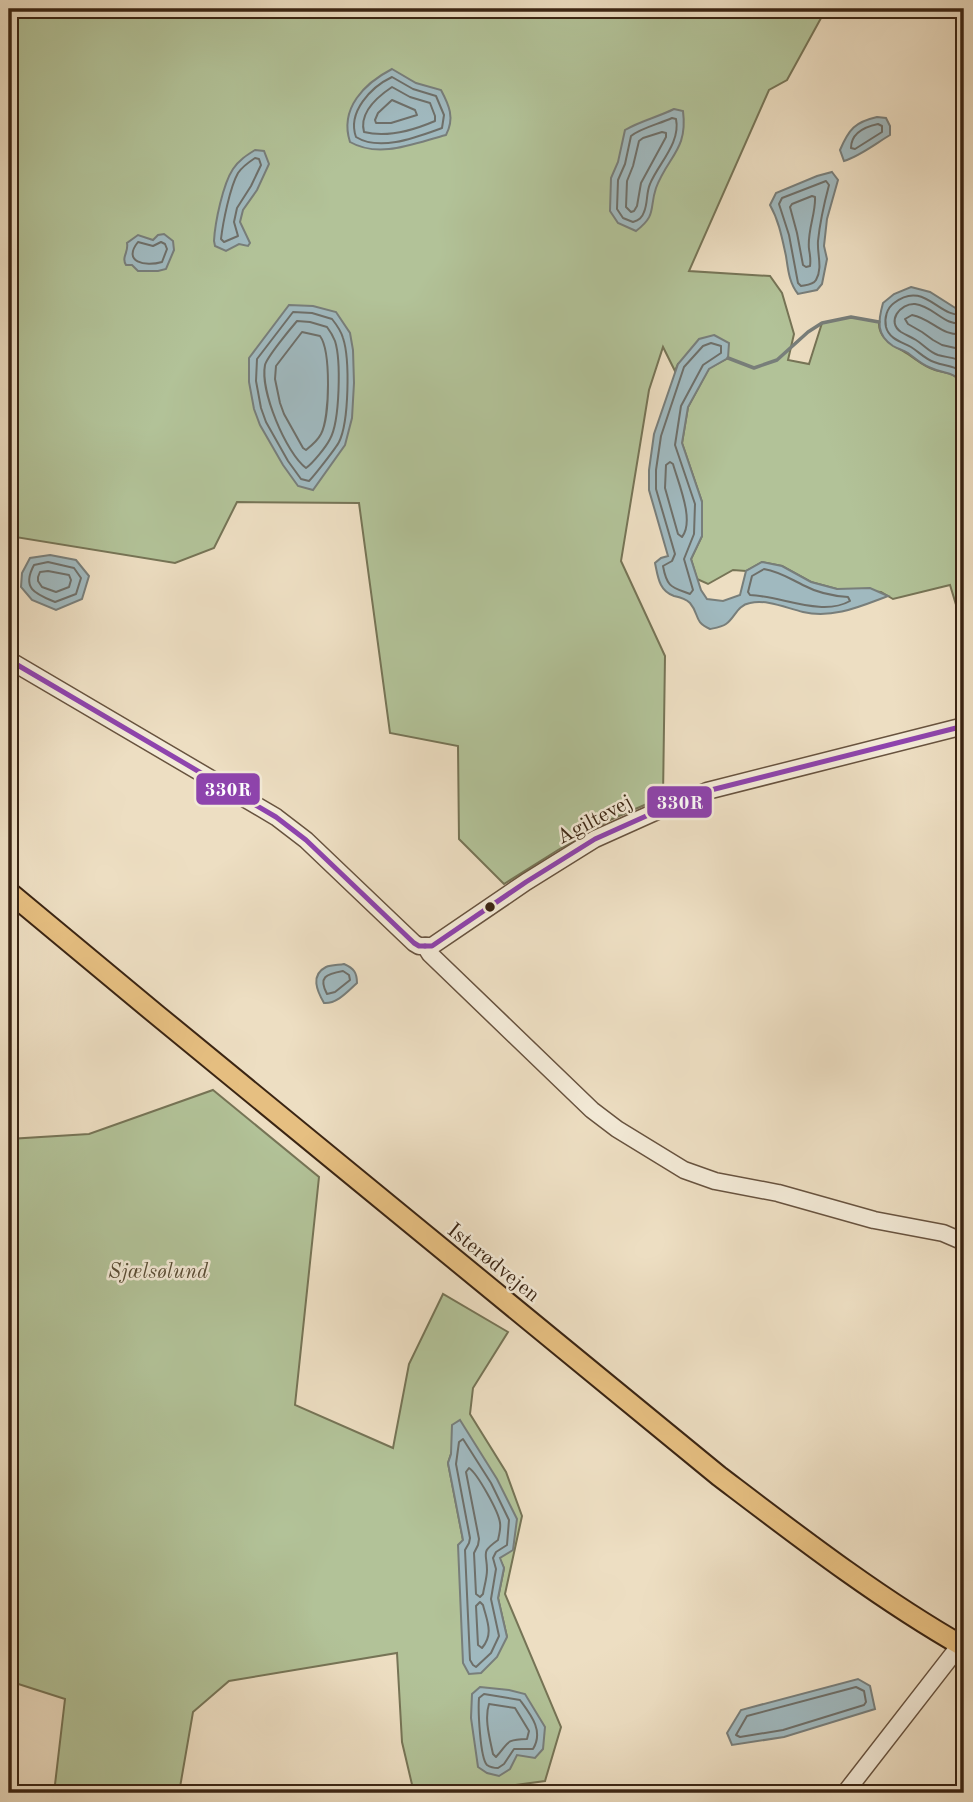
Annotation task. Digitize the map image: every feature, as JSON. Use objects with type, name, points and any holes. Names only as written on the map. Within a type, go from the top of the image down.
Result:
[{"type":"main road","name":"Isterødvejen","points":[[9,892],[719,1476],[885,1597],[962,1646]]},
{"type":"street","points":[[9,660],[276,817],[306,840],[414,943],[425,946],[430,954],[592,1110],[617,1129],[684,1170],[716,1181],[778,1193],[874,1220],[943,1233],[964,1242]]},
{"type":"street","name":"Agiltevej","points":[[425,946],[432,946],[594,839],[664,808],[707,791],[964,726]]},
{"type":"street","points":[[845,1793],[962,1646]]},
{"type":"green space","points":[[9,9],[826,9],[787,80],[769,90],[689,271],[770,276],[782,293],[794,334],[788,360],[809,364],[822,323],[851,317],[879,322],[881,333],[892,344],[927,367],[954,375],[964,384],[964,631],[950,585],[893,599],[881,592],[837,589],[811,582],[782,566],[762,562],[746,571],[733,570],[708,584],[697,579],[691,559],[702,536],[702,502],[682,443],[688,407],[709,368],[728,358],[678,364],[675,371],[663,347],[649,390],[621,561],[665,656],[663,797],[610,820],[504,884],[459,839],[458,746],[390,733],[359,503],[237,502],[214,548],[175,563],[9,536]]},
{"type":"green space","name":"Sjælsølund","points":[[213,1090],[319,1177],[295,1405],[393,1448],[409,1364],[443,1294],[508,1332],[473,1388],[470,1414],[506,1472],[522,1516],[505,1594],[561,1727],[545,1781],[508,1786],[501,1793],[414,1793],[402,1742],[397,1653],[229,1681],[193,1712],[179,1793],[54,1793],[65,1699],[9,1681],[9,1139],[89,1134]],"holes":[[[451,1454],[504,1568],[498,1598],[507,1637],[463,1540],[448,1463]]]},
{"type":"water","points":[[392,69],[416,83],[441,90],[450,112],[446,135],[385,149],[361,147],[350,142],[348,118],[351,108],[364,89]]},
{"type":"water","points":[[674,109],[683,111],[683,135],[656,188],[650,216],[636,231],[618,223],[610,211],[611,178],[618,162],[625,130]]},
{"type":"water","points":[[877,117],[886,118],[890,135],[844,161],[840,150],[846,137],[858,124]]},
{"type":"water","points":[[255,150],[264,151],[269,164],[257,190],[243,210],[240,222],[250,243],[248,246],[239,244],[226,251],[215,246],[214,241],[223,193],[235,166]]},
{"type":"water","points":[[832,172],[838,180],[827,219],[824,246],[827,259],[822,284],[817,290],[798,294],[791,281],[780,230],[770,205],[776,193]]},
{"type":"water","points":[[164,234],[173,241],[174,250],[166,269],[138,271],[132,265],[126,265],[124,259],[127,243],[138,235],[153,240]]},
{"type":"water","points":[[911,287],[930,292],[957,309],[964,307],[964,384],[952,375],[925,365],[893,346],[881,332],[879,322],[883,303],[894,294]]},
{"type":"water","points":[[289,305],[313,306],[336,312],[350,333],[353,350],[352,418],[345,445],[313,490],[298,486],[283,465],[260,425],[249,382],[249,358]]},
{"type":"water","points":[[714,335],[729,343],[728,358],[709,369],[688,407],[682,443],[702,502],[702,536],[691,559],[701,590],[707,599],[723,601],[740,595],[746,571],[762,562],[782,566],[811,582],[837,589],[870,588],[888,596],[847,610],[825,614],[803,612],[770,603],[750,603],[742,606],[726,624],[710,629],[699,620],[690,603],[669,594],[662,587],[655,563],[668,556],[649,490],[654,434],[678,364],[699,339]]},
{"type":"water","points":[[50,555],[76,560],[89,576],[82,599],[56,610],[32,600],[21,587],[22,573],[30,558]]},
{"type":"water","points":[[344,964],[354,971],[357,983],[338,999],[324,1003],[316,984],[318,974],[326,967]]},
{"type":"water","points":[[460,1420],[497,1479],[517,1519],[513,1550],[500,1558],[504,1568],[498,1598],[507,1637],[497,1657],[481,1673],[469,1674],[463,1663],[458,1545],[463,1540],[448,1463],[452,1425]]},
{"type":"water","points":[[858,1679],[870,1686],[875,1709],[784,1737],[732,1745],[727,1733],[741,1710]]},
{"type":"water","points":[[480,1687],[525,1694],[545,1727],[543,1749],[535,1758],[517,1755],[510,1769],[499,1776],[478,1767],[471,1718],[472,1694]]},
{"type":"waterway","points":[[728,358],[754,368],[777,360],[822,323],[851,317],[879,322]]},
{"type":"transit line","name":"330R","points":[[9,660],[276,817],[306,840],[414,943],[425,946]]},
{"type":"transit line","name":"330R","points":[[425,946],[432,946],[595,839],[664,808],[707,791],[964,726]]}]
